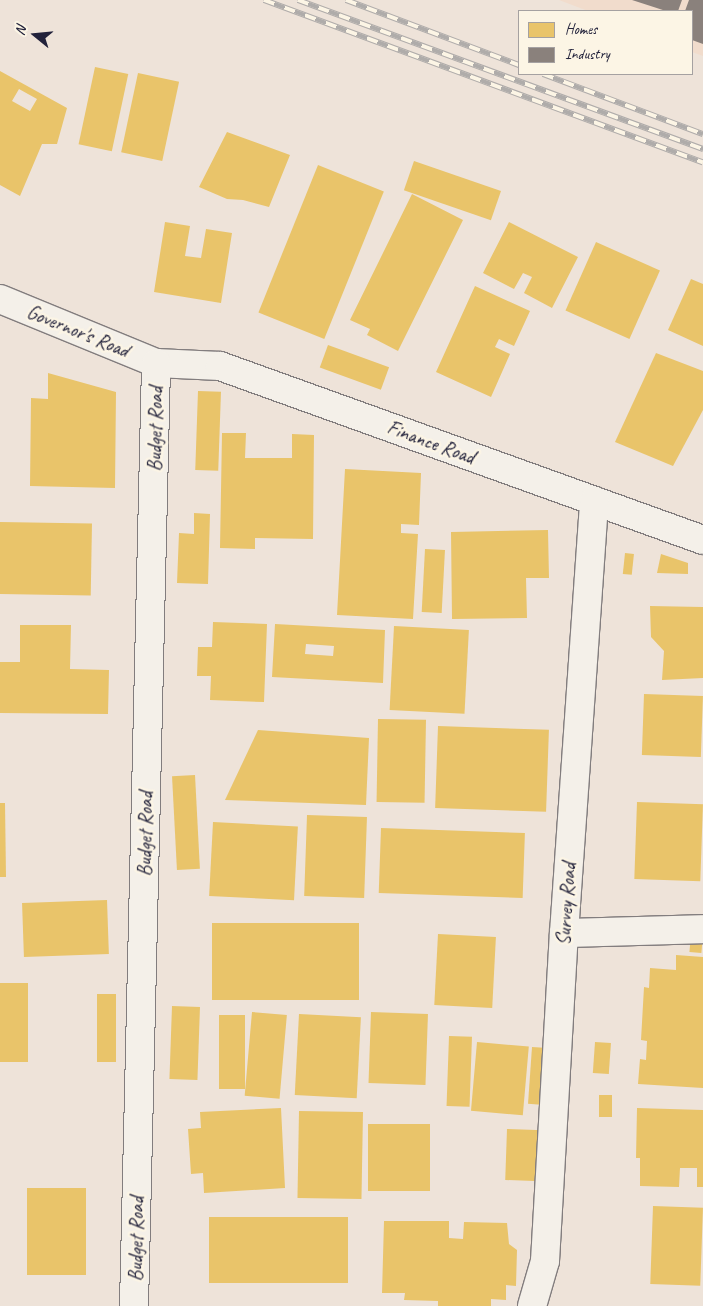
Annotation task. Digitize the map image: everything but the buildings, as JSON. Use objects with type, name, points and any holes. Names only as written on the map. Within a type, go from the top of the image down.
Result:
[{"type":"street","name":"Governor's Road","points":[[0,299],[156,362]]},
{"type":"street","name":"Finance Road","points":[[156,362],[220,366],[703,540]]},
{"type":"street","name":"Budget Road","points":[[134,1306],[156,362]]},
{"type":"street","name":"Survey Road","points":[[532,1306],[545,1261],[564,933],[594,501]]},
{"type":"street","points":[[564,933],[703,929]]},
{"type":"shaded area","points":[[559,0],[703,0],[703,56],[693,52],[693,10],[585,10]]},
{"type":"railway","points":[[264,0],[703,162]]},
{"type":"railway","points":[[298,0],[703,149]]},
{"type":"railway","points":[[346,0],[518,65]]},
{"type":"railway","points":[[546,75],[703,134]]}]
